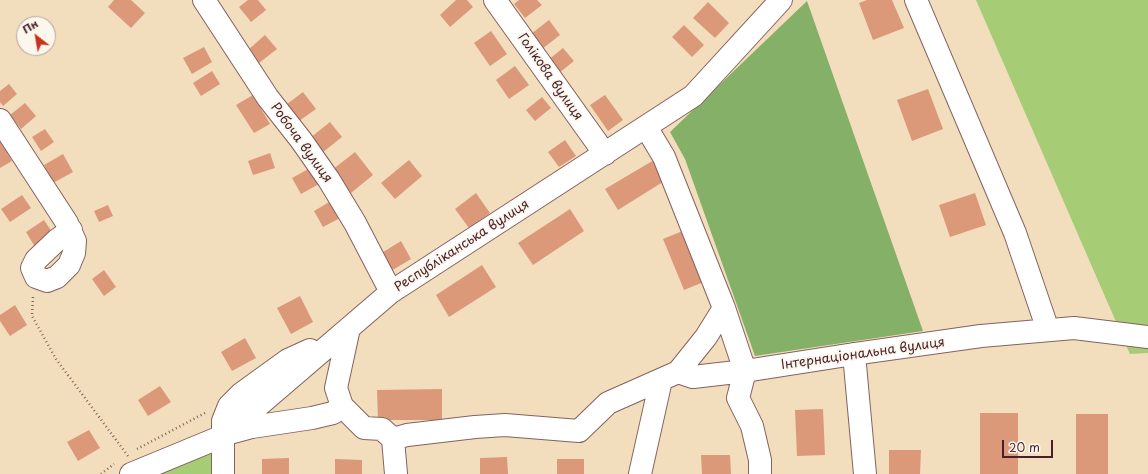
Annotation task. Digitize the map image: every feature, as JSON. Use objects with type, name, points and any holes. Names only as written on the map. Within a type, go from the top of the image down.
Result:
[{"type":"street","name":"Робоча вулиця","points":[[204,0],[268,98],[301,140],[329,180],[355,223],[391,292]]},
{"type":"street","name":"Голікова вулиця","points":[[495,0],[605,154]]},
{"type":"street","name":"Республіканська вулиця","points":[[127,464],[223,436],[391,292],[693,96],[781,0]]},
{"type":"street","points":[[916,0],[1014,233],[1048,330]]},
{"type":"street","points":[[0,120],[69,226],[75,241],[74,253],[69,266],[57,277],[47,281],[42,280]]},
{"type":"street","points":[[646,127],[664,157],[724,308],[745,371],[738,398],[752,426],[760,460],[760,474]]},
{"type":"street","points":[[393,439],[407,435],[505,425],[579,431],[608,403],[669,376],[706,336],[724,308]]},
{"type":"street","points":[[349,328],[336,388],[342,406],[364,428],[382,429],[393,439],[396,474]]},
{"type":"street","name":"Інтернаціональна вулиця","points":[[669,376],[693,377],[745,371],[982,336],[1048,330],[1074,328],[1148,338]]},
{"type":"street","points":[[854,354],[865,474]]},
{"type":"street","points":[[640,474],[669,376]]},
{"type":"street","points":[[223,474],[223,436],[252,427],[312,418],[333,413],[342,406]]},
{"type":"path","points":[[42,280],[33,295],[32,316],[56,360],[127,464]]},
{"type":"path","points":[[101,474],[127,464],[207,412]]},
{"type":"green space","points":[[976,0],[1148,0],[1148,353],[1130,354]]},
{"type":"green space","points":[[807,1],[923,331],[755,356],[685,159],[670,132]]},
{"type":"green space","points":[[229,445],[230,474],[159,474]]},
{"type":"building","points":[[114,0],[131,0],[145,13],[131,28],[108,7]]},
{"type":"building","points":[[248,0],[258,0],[266,10],[251,22],[239,7]]},
{"type":"building","points":[[456,0],[467,0],[473,7],[450,27],[440,15]]},
{"type":"building","points":[[519,0],[537,0],[542,5],[525,18],[514,4]]},
{"type":"building","points":[[867,0],[892,0],[904,28],[873,40],[859,3]]},
{"type":"building","points":[[708,2],[729,23],[715,38],[693,18]]},
{"type":"building","points":[[549,20],[560,35],[542,49],[531,34]]},
{"type":"building","points":[[684,25],[704,45],[692,57],[672,37]]},
{"type":"building","points":[[491,31],[507,54],[490,66],[474,43]]},
{"type":"building","points":[[265,35],[277,49],[259,63],[248,50]]},
{"type":"building","points":[[204,47],[212,62],[192,74],[183,58]]},
{"type":"building","points":[[563,48],[574,61],[559,73],[548,60]]},
{"type":"building","points":[[515,66],[529,85],[509,99],[496,80]]},
{"type":"building","points":[[212,71],[220,84],[201,96],[193,83]]},
{"type":"building","points":[[9,84],[17,94],[3,106],[0,102],[0,91]]},
{"type":"building","points":[[928,89],[943,129],[912,141],[897,100]]},
{"type":"building","points":[[303,92],[316,109],[299,121],[287,104]]},
{"type":"building","points":[[253,95],[270,124],[254,133],[236,105]]},
{"type":"building","points":[[605,95],[623,120],[608,131],[590,105]]},
{"type":"building","points":[[542,97],[551,108],[535,121],[526,110]]},
{"type":"building","points":[[25,103],[36,116],[21,129],[10,115]]},
{"type":"building","points":[[330,122],[342,137],[322,153],[310,138]]},
{"type":"building","points":[[45,129],[54,142],[41,151],[32,137]]},
{"type":"building","points":[[0,140],[12,161],[0,168]]},
{"type":"building","points":[[565,140],[576,156],[559,167],[548,152]]},
{"type":"building","points":[[355,152],[373,175],[351,193],[332,170]]},
{"type":"building","points":[[270,153],[275,168],[253,175],[248,161]]},
{"type":"building","points":[[63,154],[73,172],[53,183],[44,165]]},
{"type":"building","points":[[409,160],[422,176],[395,199],[381,183]]},
{"type":"building","points":[[654,160],[666,180],[618,210],[605,189]]},
{"type":"building","points":[[310,168],[319,184],[301,194],[292,178]]},
{"type":"building","points":[[476,193],[490,213],[469,228],[455,209]]},
{"type":"building","points":[[975,193],[986,225],[950,237],[939,205]]},
{"type":"building","points":[[22,195],[31,208],[10,222],[1,209]]},
{"type":"building","points":[[331,201],[340,218],[323,227],[314,211]]},
{"type":"building","points":[[108,205],[113,216],[99,222],[94,211]]},
{"type":"building","points":[[570,209],[584,231],[533,265],[518,243]]},
{"type":"building","points":[[44,220],[54,235],[35,247],[26,232]]},
{"type":"building","points":[[685,230],[706,281],[684,290],[663,239]]},
{"type":"building","points":[[401,241],[411,259],[391,271],[380,254]]},
{"type":"building","points":[[482,265],[496,287],[449,317],[436,295]]},
{"type":"building","points":[[104,270],[116,287],[104,296],[92,279]]},
{"type":"building","points":[[300,296],[313,322],[291,334],[277,308]]},
{"type":"building","points":[[15,305],[27,325],[10,336],[0,321],[0,315]]},
{"type":"building","points":[[245,338],[256,358],[232,371],[221,352]]},
{"type":"building","points":[[160,386],[171,402],[148,416],[138,400]]},
{"type":"building","points":[[442,389],[442,420],[378,420],[377,390]]},
{"type":"building","points":[[823,409],[825,455],[797,456],[795,410]]},
{"type":"building","points":[[980,413],[1018,413],[1018,474],[980,474]]},
{"type":"building","points":[[1076,414],[1108,414],[1108,474],[1076,474]]},
{"type":"building","points":[[89,430],[100,448],[78,461],[67,442]]},
{"type":"building","points":[[889,450],[921,450],[920,474],[889,474]]},
{"type":"building","points":[[701,455],[730,455],[731,474],[702,474]]},
{"type":"building","points":[[507,457],[508,474],[480,474],[480,458]]},
{"type":"building","points":[[289,458],[289,474],[262,474],[262,459]]},
{"type":"building","points":[[335,459],[362,460],[362,474],[335,474]]},
{"type":"building","points":[[557,459],[584,459],[584,474],[557,474]]}]
